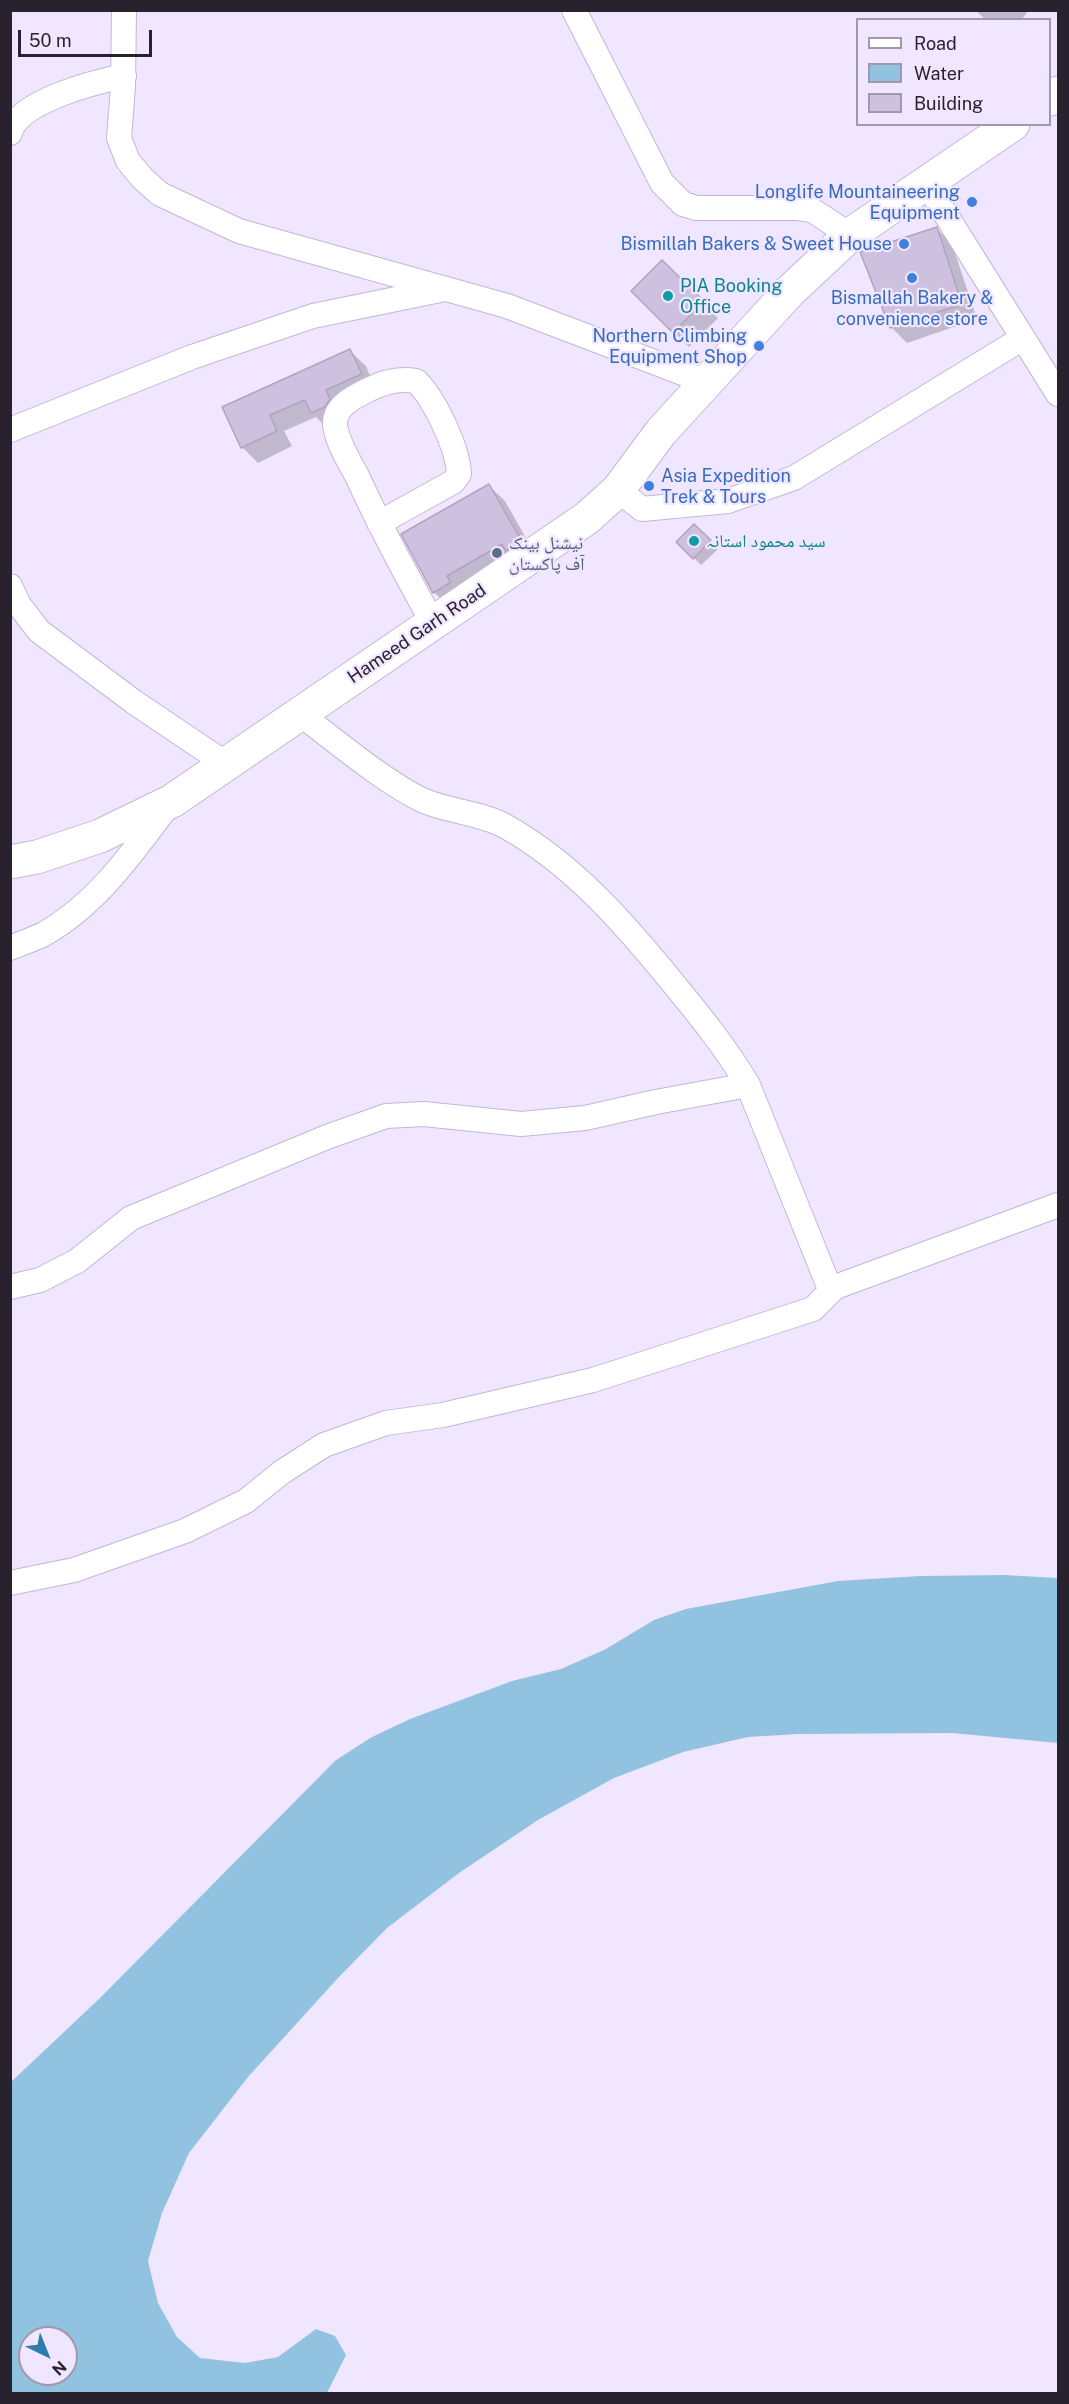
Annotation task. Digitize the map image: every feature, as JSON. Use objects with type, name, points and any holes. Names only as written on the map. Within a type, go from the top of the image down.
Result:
[{"type":"highway","name":"Hameed Garh Road","points":[[10,862],[37,857],[100,836],[172,801],[578,524],[618,490],[661,432],[789,292],[849,235],[1010,126]]},
{"type":"street","points":[[124,10],[124,75],[119,138],[128,161],[143,180],[160,194],[239,231],[507,306],[708,382]]},
{"type":"street","points":[[574,10],[662,183],[682,204],[696,208],[812,210],[849,235]]},
{"type":"street","points":[[10,133],[12,125],[30,110],[80,86],[124,75]]},
{"type":"street","points":[[926,183],[1059,394]]},
{"type":"street","points":[[10,430],[192,357],[313,316],[448,289]]},
{"type":"street","points":[[618,490],[642,509],[728,501],[794,478],[1023,338]]},
{"type":"street","points":[[379,523],[453,482],[459,474],[459,465],[443,426],[427,394],[416,381],[406,379],[386,382],[349,399],[338,412],[335,424],[340,440],[379,523],[433,623]]},
{"type":"street","points":[[10,586],[19,605],[39,631],[134,702],[226,764]]},
{"type":"street","points":[[300,714],[389,779],[423,800],[504,825],[563,867],[594,893],[621,921],[712,1031],[748,1085],[830,1289],[834,1288]]},
{"type":"street","points":[[10,948],[44,933],[83,906],[122,866],[172,801]]},
{"type":"street","points":[[10,1287],[40,1280],[77,1261],[131,1218],[327,1137],[386,1116],[424,1114],[521,1124],[585,1118],[748,1085]]},
{"type":"street","points":[[10,1583],[74,1570],[185,1531],[246,1501],[282,1472],[324,1445],[386,1423],[442,1414],[593,1380],[813,1310],[834,1288],[1059,1204]]},
{"type":"water","points":[[1004,1575],[1058,1578],[1058,1743],[952,1733],[798,1734],[748,1737],[683,1752],[614,1778],[538,1820],[459,1873],[387,1928],[338,1978],[248,2077],[189,2153],[162,2213],[148,2261],[158,2303],[177,2337],[200,2358],[245,2363],[278,2357],[316,2329],[335,2336],[346,2355],[327,2393],[11,2393],[11,2082],[100,1998],[336,1760],[372,1737],[410,1719],[512,1681],[561,1669],[606,1649],[654,1620],[686,1609],[838,1581],[920,1576]]},
{"type":"building","name":"Bismallah Bakery & convenience store","points":[[937,227],[962,304],[890,328],[860,252]]},
{"type":"building","name":"PIA Booking Office","points":[[662,260],[704,301],[673,333],[631,291]]},
{"type":"building","points":[[350,349],[362,374],[326,390],[330,399],[325,407],[311,413],[305,400],[270,415],[277,431],[241,448],[222,407]]},
{"type":"building","points":[[489,484],[521,540],[506,551],[502,544],[447,576],[451,582],[433,593],[401,534]]},
{"type":"building","name":"سید محمود استانہ","points":[[694,524],[711,540],[693,559],[676,542]]},
{"type":"place","name":"Longlife Mountaineering Equipment","points":[[972,202]]},
{"type":"place","name":"Bismillah Bakers & Sweet House","points":[[904,244]]},
{"type":"place","name":"Bismallah Bakery & convenience store","points":[[912,278]]},
{"type":"place","name":"PIA Booking Office","points":[[668,296]]},
{"type":"place","name":"Northern Climbing Equipment Shop","points":[[759,346]]},
{"type":"place","name":"Asia Expedition Trek & Tours","points":[[649,486]]},
{"type":"place","name":"سید محمود استانہ","points":[[694,541]]},
{"type":"place","name":"نیشنل بینک آف پاکستان","points":[[497,553]]}]
